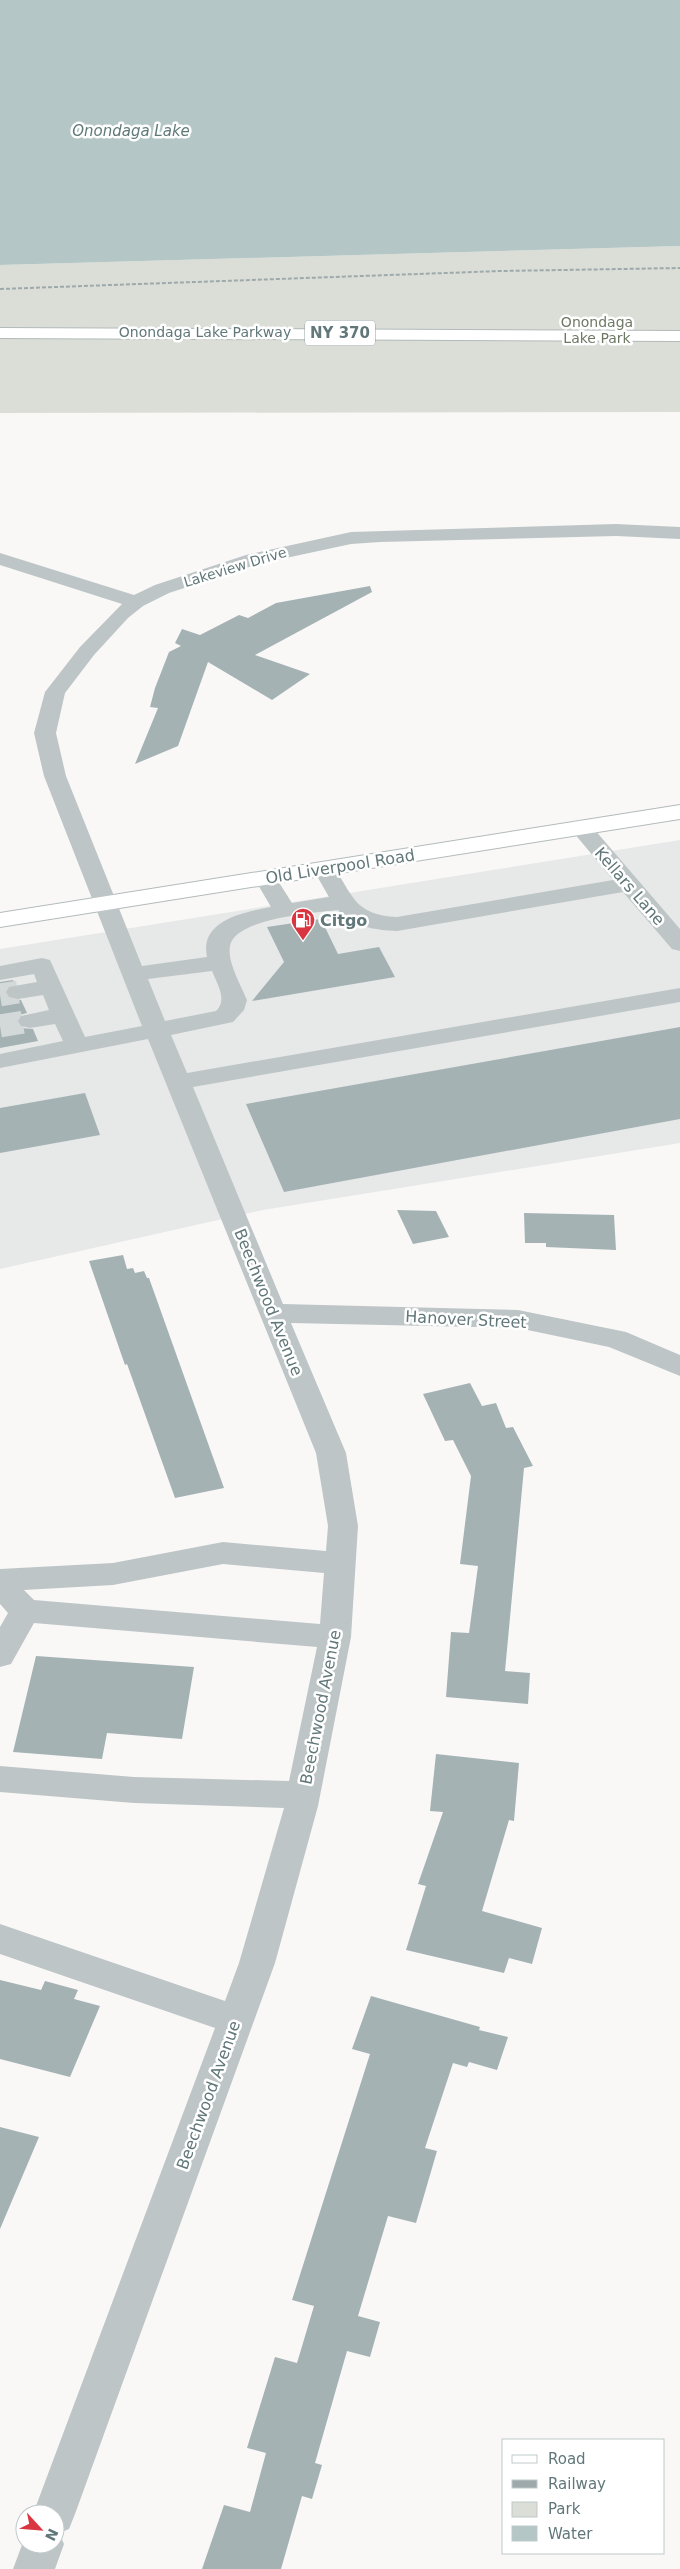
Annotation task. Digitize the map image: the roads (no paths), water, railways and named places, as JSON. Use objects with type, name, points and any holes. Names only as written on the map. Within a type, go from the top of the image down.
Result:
[{"type":"main road","name":"Onondaga Lake Parkway","points":[[0,332],[680,336]]},
{"type":"main road","name":"Old Liverpool Road","points":[[0,920],[680,812]]},
{"type":"street","name":"Lakeview Drive","points":[[106,903],[55,776],[46,733],[55,692],[87,651],[121,614],[136,602],[162,589],[253,559],[351,538],[616,530],[680,533]]},
{"type":"street","points":[[0,559],[136,602]]},
{"type":"street","name":"Kellars Lane","points":[[580,827],[680,944]]},
{"type":"street","points":[[324,869],[343,902],[360,918],[375,924],[397,924],[628,884]]},
{"type":"street","points":[[265,878],[286,911]]},
{"type":"street","points":[[0,1061],[224,1017],[232,1010],[235,1000],[220,963],[218,945],[224,932],[241,920],[343,902]]},
{"type":"street","name":"Beechwood Avenue","points":[[58,2504],[256,1963],[303,1795],[335,1637],[343,1526],[331,1453],[133,974],[106,903]]},
{"type":"street","points":[[133,974],[220,963]]},
{"type":"street","points":[[0,973],[42,965],[77,1046]]},
{"type":"street","points":[[18,992],[51,986]]},
{"type":"street","points":[[178,1082],[680,995]]},
{"type":"street","points":[[30,1021],[64,1015]]},
{"type":"street","name":"Hanover Street","points":[[274,1313],[518,1319],[616,1338],[680,1366]]},
{"type":"street","points":[[0,1580],[113,1574],[223,1553],[340,1563]]},
{"type":"street","points":[[0,1584],[25,1611],[335,1637]]},
{"type":"street","points":[[0,1655],[25,1611]]},
{"type":"street","points":[[0,1779],[134,1790],[303,1795]]},
{"type":"street","points":[[0,1939],[235,2020]]},
{"type":"street","points":[[34,2569],[39,2554]]},
{"type":"water","name":"Onondaga Lake","points":[[0,0],[680,0],[680,246],[0,265]]},
{"type":"tunnel","points":[[0,995],[18,992]]},
{"type":"tunnel","points":[[0,1026],[30,1021]]},
{"type":"railway","points":[[0,289],[501,271],[680,268]]},
{"type":"place","name":"Citgo","points":[[303,941]]},
{"type":"park label","name":"Onondaga Lake Park","points":[[597,330]]}]
